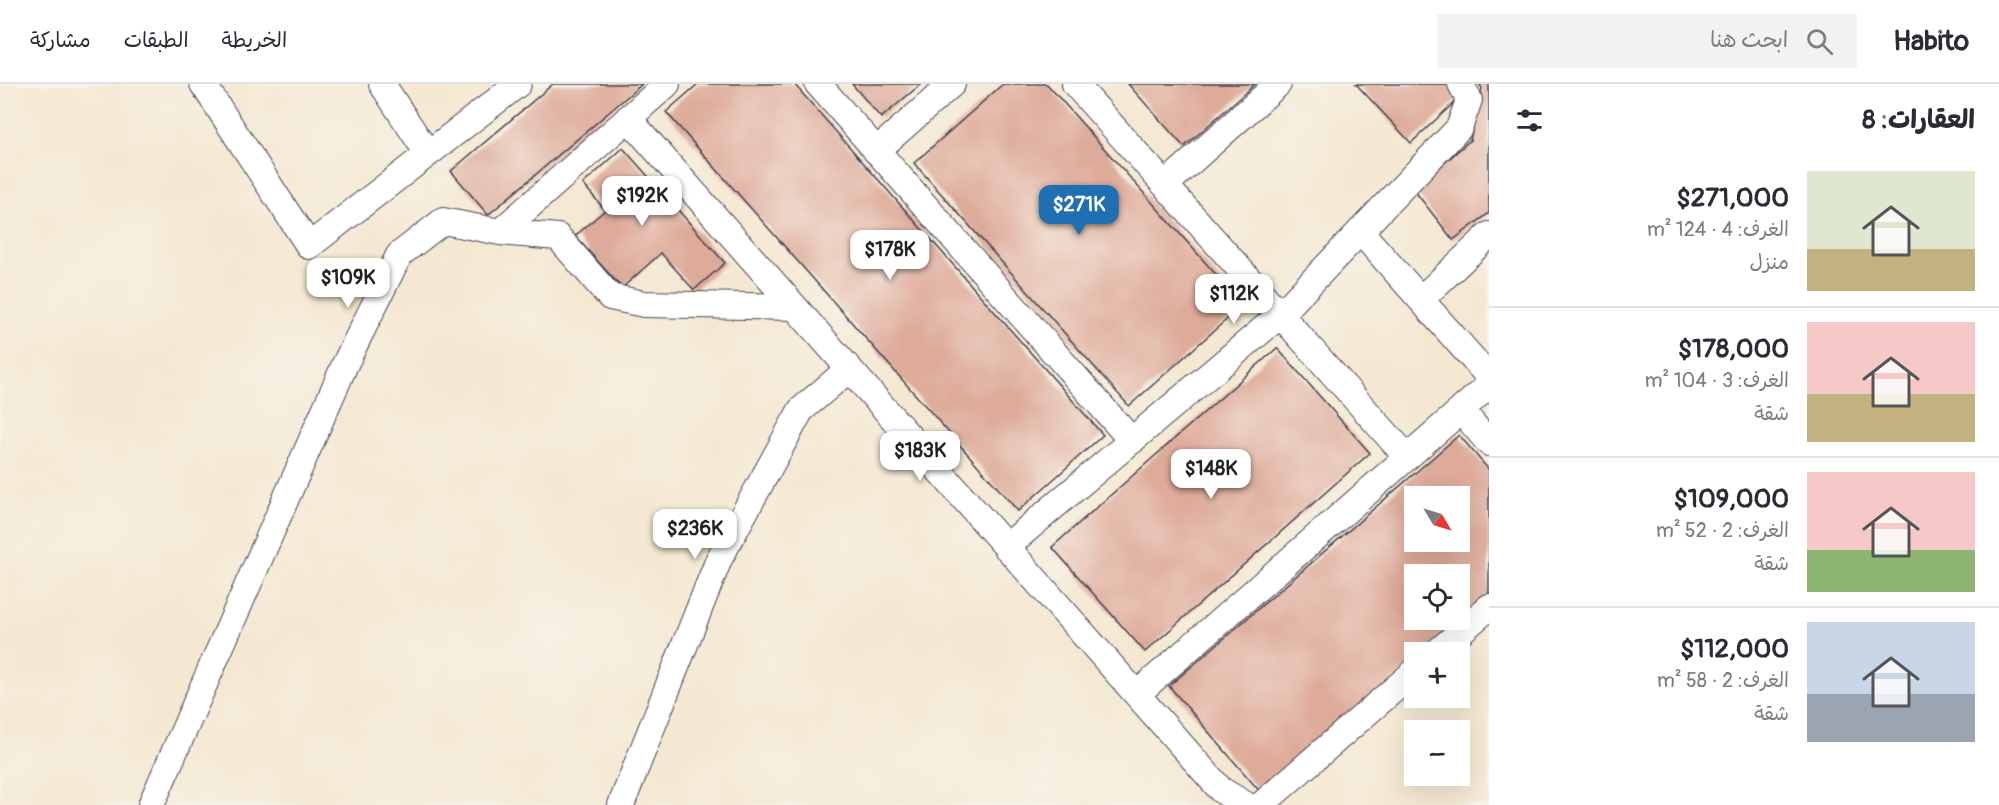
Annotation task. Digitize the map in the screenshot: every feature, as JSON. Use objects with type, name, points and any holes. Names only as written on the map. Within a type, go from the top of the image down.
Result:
[{"type":"street","points":[[203,84],[309,246],[518,84]]},
{"type":"street","points":[[382,84],[428,154]]},
{"type":"street","points":[[500,232],[666,84]]},
{"type":"street","points":[[818,84],[1132,441]]},
{"type":"street","points":[[876,151],[952,84]]},
{"type":"street","points":[[1075,84],[1407,457]]},
{"type":"street","points":[[1165,185],[1278,84]]},
{"type":"street","points":[[1006,547],[1280,315],[1459,128],[1469,100],[1461,84]]},
{"type":"street","points":[[628,118],[1137,694],[1219,798],[1246,805]]},
{"type":"street","points":[[151,805],[345,362],[399,255],[443,220],[500,232],[558,237],[610,297],[644,304],[795,307]]},
{"type":"street","points":[[1360,231],[1489,377]]},
{"type":"street","points":[[1421,299],[1489,235]]},
{"type":"street","points":[[621,805],[719,560],[801,410],[849,369]]},
{"type":"street","points":[[1137,694],[1489,385]]},
{"type":"street","points":[[1461,410],[1489,443]]},
{"type":"street","points":[[1449,642],[1489,607]]},
{"type":"street","points":[[1262,805],[1404,681]]},
{"type":"building","points":[[553,84],[642,84],[488,215],[451,171]]},
{"type":"building","points":[[698,84],[794,84],[1103,435],[1018,511],[666,112]]},
{"type":"building","points":[[852,84],[921,84],[881,118]]},
{"type":"building","points":[[1003,84],[1047,84],[1243,305],[1129,406],[914,163]]},
{"type":"building","points":[[1128,84],[1255,84],[1184,147]]},
{"type":"building","points":[[1356,84],[1450,84],[1461,96],[1411,143]]},
{"type":"building","points":[[1479,84],[1489,84],[1489,213],[1453,240],[1414,190],[1470,140],[1482,88]]},
{"type":"building","points":[[623,148],[725,263],[694,290],[661,253],[622,288],[575,236],[605,210],[583,184]]},
{"type":"building","points":[[1277,348],[1370,453],[1145,652],[1052,547]]},
{"type":"building","points":[[1459,435],[1489,470],[1489,597],[1470,613],[1470,564],[1404,564],[1404,630],[1451,630],[1437,642],[1404,642],[1404,671],[1262,794],[1169,686]]}]
